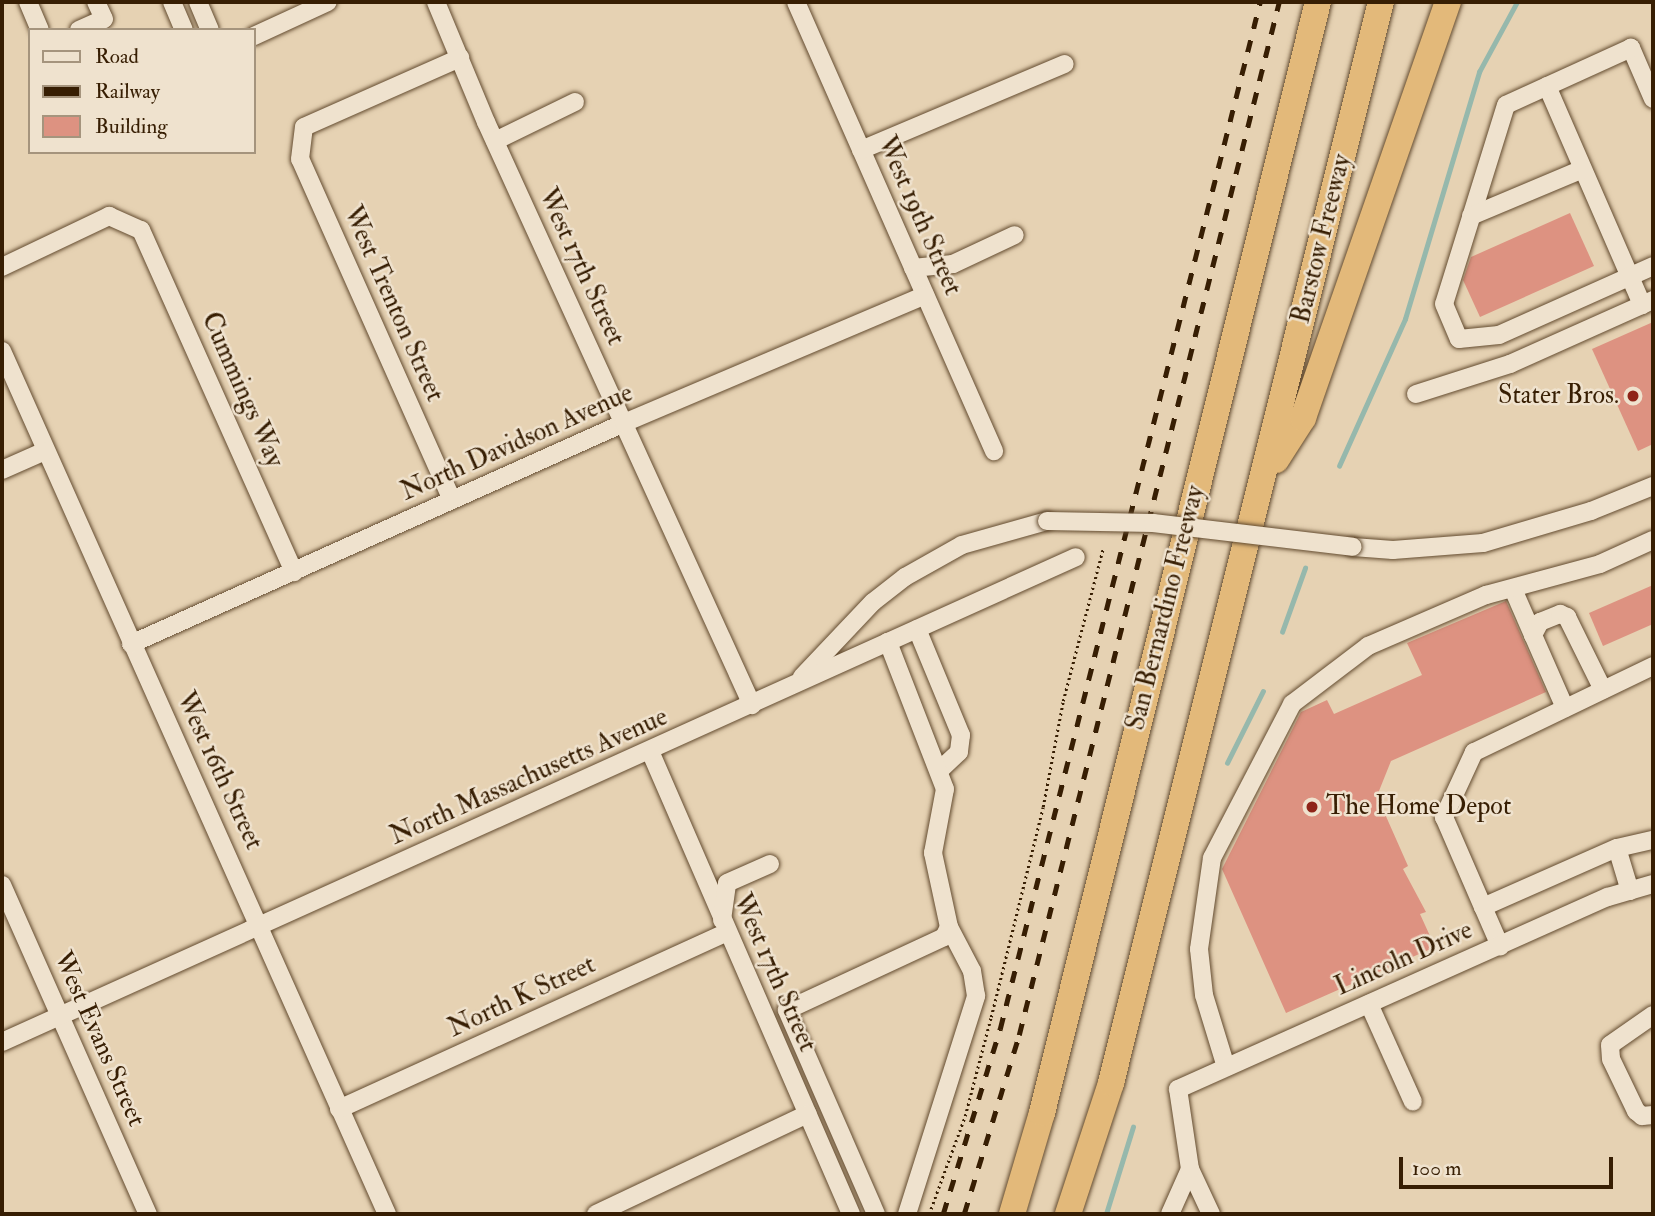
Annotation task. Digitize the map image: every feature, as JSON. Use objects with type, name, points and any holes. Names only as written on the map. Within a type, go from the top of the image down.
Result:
[{"type":"highway","name":"San Bernardino Freeway","points":[[1012,1214],[1042,1114],[1318,2]]},
{"type":"highway","name":"Barstow Freeway","points":[[1265,476],[1381,2]]},
{"type":"highway","points":[[1068,1214],[1111,1083],[1194,741],[1265,476],[1303,418],[1448,2]]},
{"type":"street","points":[[27,2],[39,28]]},
{"type":"street","points":[[84,28],[104,19],[96,2]]},
{"type":"street","points":[[172,2],[183,28]]},
{"type":"street","points":[[198,2],[209,28]]},
{"type":"street","points":[[256,35],[328,2]]},
{"type":"street","name":"West 17th Street","points":[[436,2],[495,141],[752,705]]},
{"type":"street","name":"West 19th Street","points":[[796,2],[994,451]]},
{"type":"street","points":[[1653,99],[1631,48],[1506,105],[1444,304],[1459,339],[1499,335],[1653,266]]},
{"type":"street","name":"West Trenton Street","points":[[452,500],[300,159],[304,127],[460,58]]},
{"type":"street","points":[[861,150],[1065,64]]},
{"type":"street","points":[[1416,394],[1510,364],[1648,303],[1630,276],[1547,86]]},
{"type":"street","points":[[495,141],[575,102]]},
{"type":"street","points":[[1471,216],[1583,169]]},
{"type":"street","name":"Cummings Way","points":[[2,267],[109,216],[141,230],[295,572]]},
{"type":"street","points":[[913,268],[953,264],[1015,235]]},
{"type":"street","name":"North Davidson Avenue","points":[[131,644],[624,424],[925,295]]},
{"type":"street","name":"West 16th Street","points":[[2,351],[387,1214]]},
{"type":"street","points":[[2,470],[45,451]]},
{"type":"street","points":[[794,685],[873,602],[905,577],[962,545],[1047,521],[1153,523],[1353,547],[1416,550],[1483,543],[1591,511],[1653,486]]},
{"type":"street","points":[[1226,1067],[1204,995],[1199,949],[1212,858],[1292,704],[1368,646],[1486,595],[1600,564],[1653,540]]},
{"type":"street","name":"North Massachusetts Avenue","points":[[2,1042],[1076,557]]},
{"type":"street","points":[[1513,589],[1565,708]]},
{"type":"street","points":[[1533,635],[1540,622],[1560,614],[1567,617],[1603,691]]},
{"type":"street","points":[[917,629],[961,735],[959,752],[941,769]]},
{"type":"street","points":[[888,642],[941,769],[945,789],[933,853],[949,927],[972,971],[976,996],[907,1214]]},
{"type":"street","points":[[1500,946],[1444,817],[1474,752],[1653,666]]},
{"type":"street","name":"West 17th Street","points":[[650,751],[851,1214]]},
{"type":"street","points":[[1483,907],[1617,848],[1653,840]]},
{"type":"street","points":[[1617,848],[1630,891]]},
{"type":"street","points":[[725,926],[727,883],[770,864]]},
{"type":"street","name":"Lincoln Drive","points":[[1190,1169],[1178,1089],[1500,946],[1630,891],[1653,884]]},
{"type":"street","name":"West Evans Street","points":[[2,885],[148,1214]]},
{"type":"street","name":"North K Street","points":[[339,1109],[725,926]]},
{"type":"street","points":[[876,1214],[787,1010],[944,937],[949,927]]},
{"type":"street","points":[[1369,1004],[1413,1102]]},
{"type":"street","points":[[1653,1015],[1610,1045],[1611,1059],[1636,1111],[1642,1116],[1653,1115]]},
{"type":"street","points":[[596,1214],[808,1114]]},
{"type":"street","points":[[1170,1214],[1190,1169]]},
{"type":"street","points":[[1190,1169],[1211,1214]]},
{"type":"path","points":[[929,1214],[965,1116],[991,1017],[1043,807],[1063,701],[1103,549]]},
{"type":"building","points":[[1570,213],[1594,266],[1480,317],[1463,280],[1471,257]]},
{"type":"building","name":"Stater Bros.","points":[[1653,322],[1653,444],[1638,451],[1592,349]]},
{"type":"building","points":[[1653,585],[1653,624],[1603,646],[1589,613]]},
{"type":"building","name":"The Home Depot","points":[[1506,601],[1546,692],[1391,761],[1377,796],[1408,866],[1403,869],[1426,912],[1420,914],[1435,947],[1286,1013],[1222,869],[1301,712],[1327,700],[1334,714],[1422,675],[1407,643]]},
{"type":"waterway","points":[[1339,466],[1405,319],[1479,72],[1517,2]]},
{"type":"waterway","points":[[1282,632],[1305,568]]},
{"type":"waterway","points":[[1227,763],[1263,691]]},
{"type":"waterway","points":[[1106,1214],[1133,1127]]},
{"type":"railway","points":[[943,1214],[1000,1029],[1260,2]]},
{"type":"railway","points":[[964,1214],[1019,1035],[1279,2]]},
{"type":"place","name":"Stater Bros.","points":[[1633,396]]},
{"type":"place","name":"The Home Depot","points":[[1312,807]]}]
